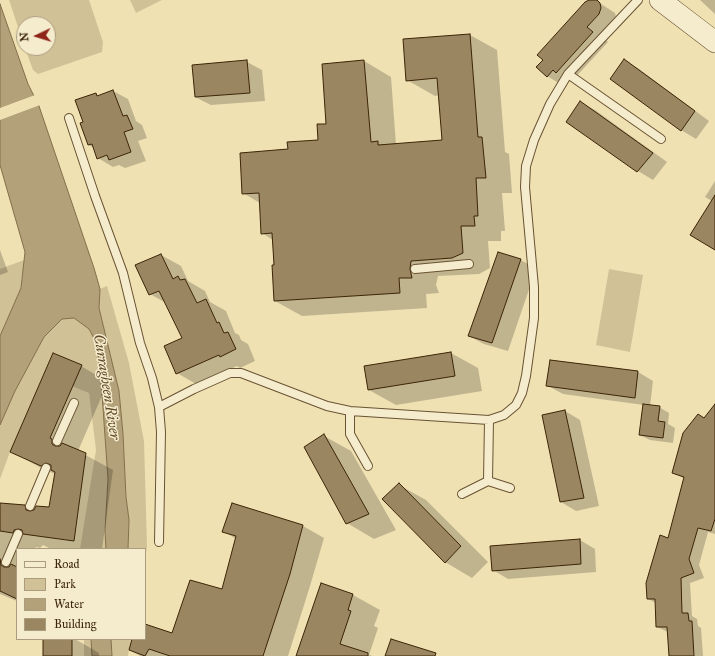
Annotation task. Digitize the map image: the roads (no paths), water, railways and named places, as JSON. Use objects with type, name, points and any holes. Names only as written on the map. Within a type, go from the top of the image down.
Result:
[{"type":"street","points":[[660,0],[715,42]]},
{"type":"lane","points":[[159,407],[230,373],[241,373],[327,406],[350,411],[489,420],[504,415],[516,405],[522,393],[534,318],[534,287],[526,207],[526,166],[540,122],[568,74],[638,0]]},
{"type":"lane","points":[[568,74],[661,139]]},
{"type":"lane","points":[[70,118],[95,196],[123,273],[140,343],[152,378],[159,407],[159,542]]},
{"type":"lane","points":[[415,269],[469,264]]},
{"type":"lane","points":[[57,441],[74,403]]},
{"type":"lane","points":[[350,411],[350,434],[368,466]]},
{"type":"lane","points":[[488,481],[489,420]]},
{"type":"lane","points":[[30,506],[46,468]]},
{"type":"lane","points":[[462,494],[488,481],[510,488]]},
{"type":"lane","points":[[6,562],[18,534]]},
{"type":"water","name":"Curragheen River","points":[[0,4],[16,50],[16,56],[18,56],[28,84],[39,106],[100,289],[99,308],[119,391],[126,497],[129,520],[128,548],[106,548],[105,531],[108,479],[102,394],[97,344],[89,329],[74,318],[62,319],[44,337],[15,391],[0,425],[0,336],[21,288],[25,252],[0,165]]},
{"type":"water","points":[[91,640],[111,640],[112,656],[92,656]]}]
